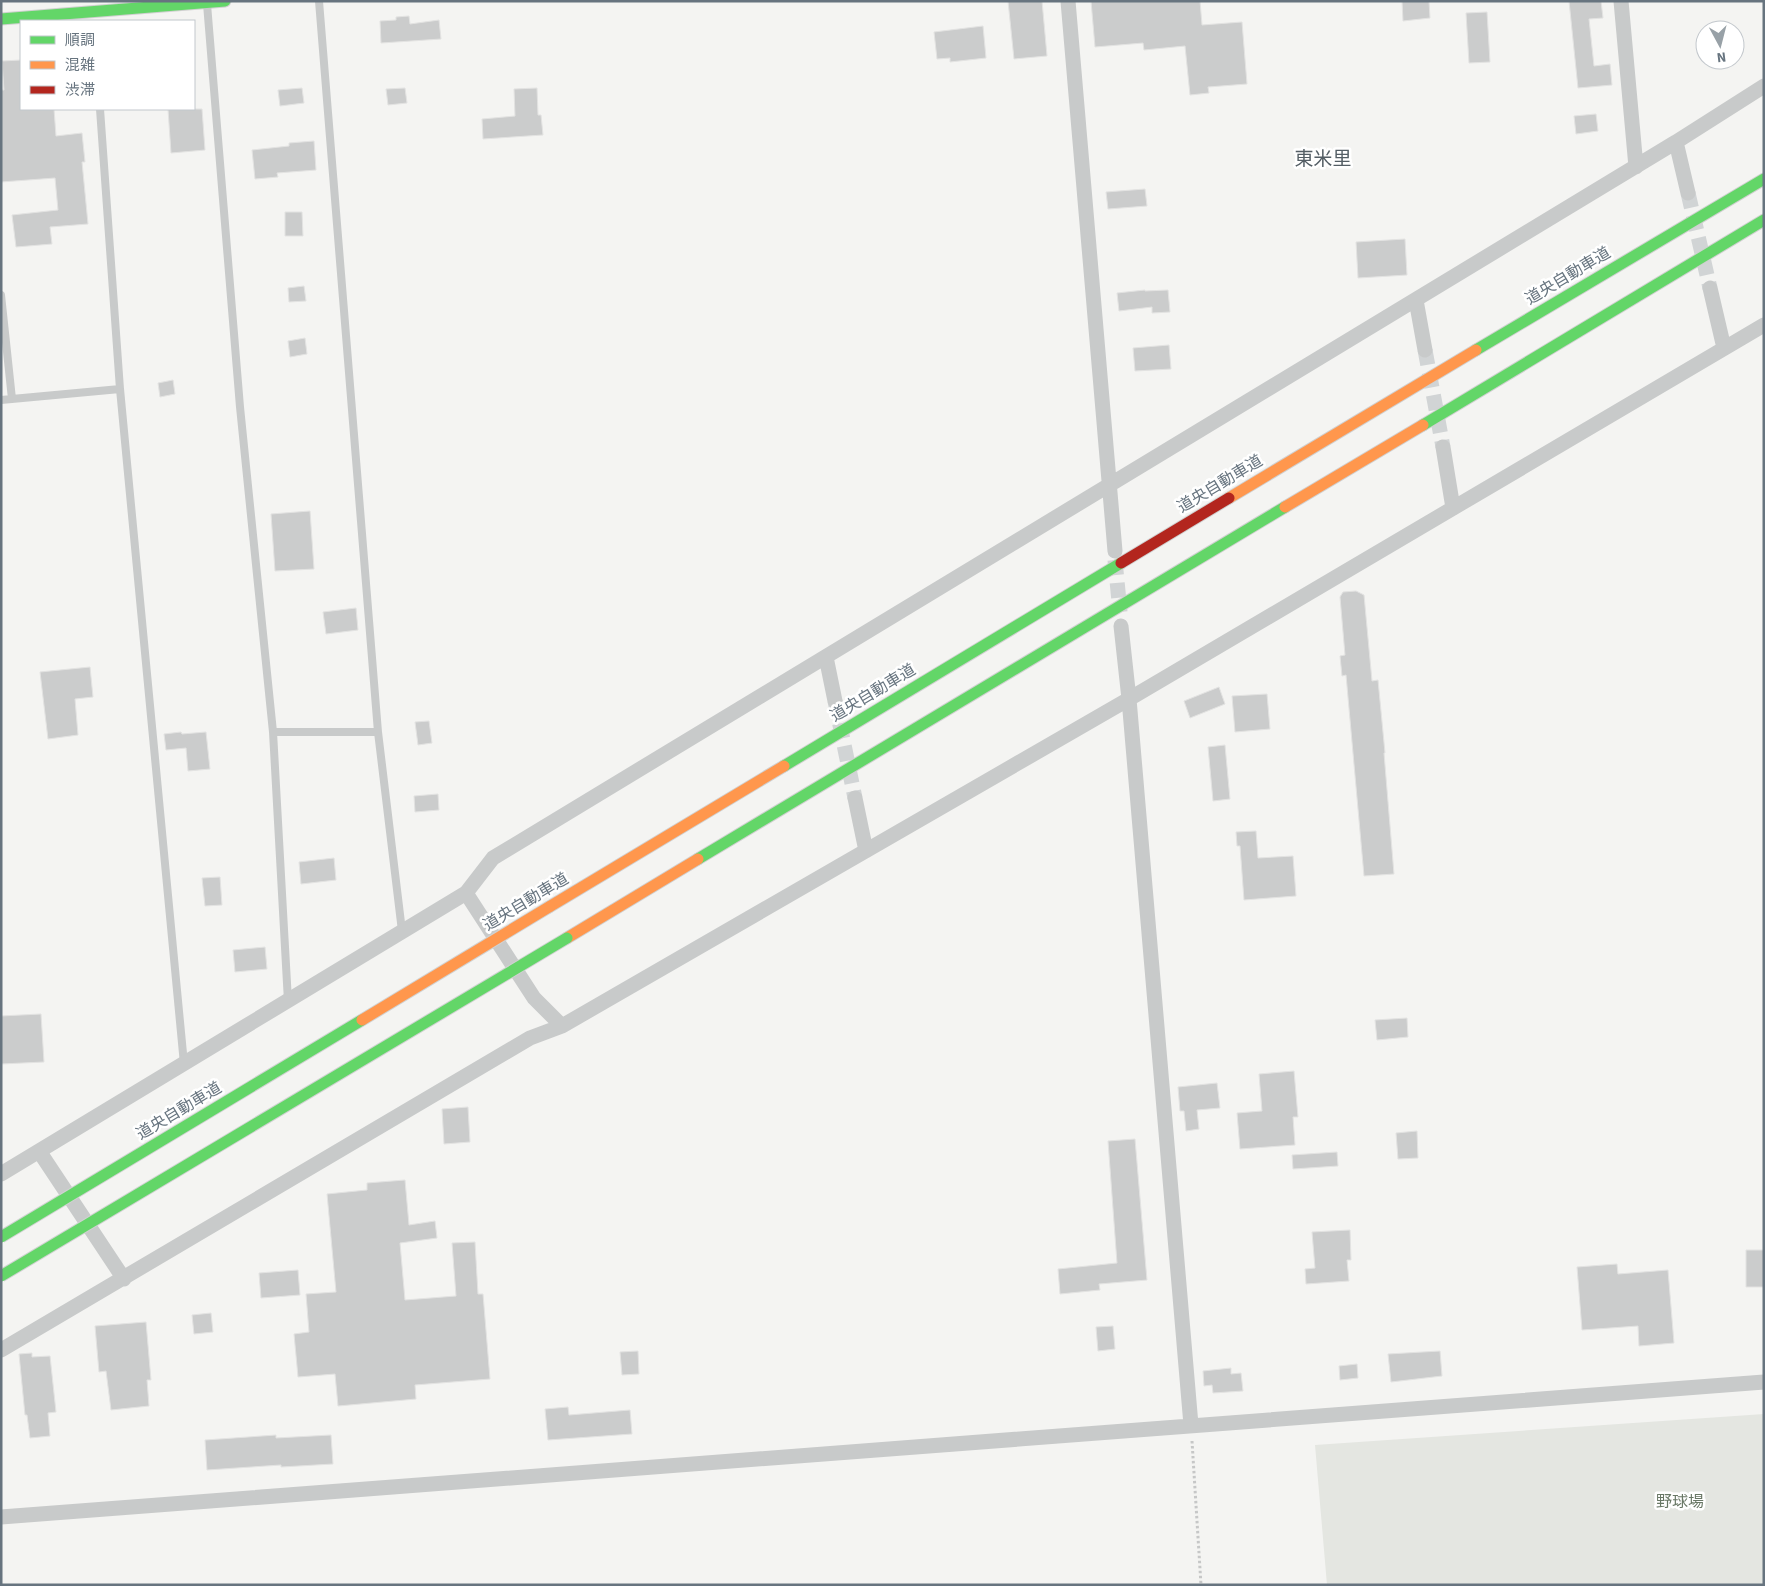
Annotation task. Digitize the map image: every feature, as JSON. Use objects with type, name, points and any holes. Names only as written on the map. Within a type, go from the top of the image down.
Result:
[{"type":"main road","points":[[1,19],[63,11],[93,16],[161,4],[225,1]]},
{"type":"main road","name":"道央自動車道","points":[[1,1237],[1387,402],[1764,180]]},
{"type":"main road","points":[[1,1276],[1764,220]]},
{"type":"street","points":[[1068,1],[1115,551]]},
{"type":"street","points":[[1621,1],[1636,167]]},
{"type":"street","points":[[1,1174],[466,893],[494,858],[1636,167],[1764,86]]},
{"type":"street","points":[[1676,142],[1688,192]]},
{"type":"street","points":[[1710,288],[1724,348]]},
{"type":"street","points":[[1416,300],[1425,350]]},
{"type":"street","points":[[1,1350],[530,1038],[562,1026],[1129,699],[1764,325]]},
{"type":"street","points":[[1442,447],[1453,508]]},
{"type":"street","points":[[1121,626],[1129,699],[1191,1426]]},
{"type":"street","points":[[826,657],[835,701]]},
{"type":"street","points":[[855,798],[866,851]]},
{"type":"street","points":[[466,893],[534,998],[562,1026]]},
{"type":"street","points":[[39,1152],[124,1279]]},
{"type":"street","points":[[1,1517],[1764,1382]]},
{"type":"lane","points":[[319,1],[378,732],[402,932]]},
{"type":"lane","points":[[207,3],[240,408],[273,732],[288,1001]]},
{"type":"lane","points":[[100,110],[120,389],[184,1064]]},
{"type":"lane","points":[[1,295],[12,399]]},
{"type":"lane","points":[[1,400],[120,389]]},
{"type":"lane","points":[[273,732],[378,732]]},
{"type":"path","points":[[1191,1426],[1201,1585]]},
{"type":"green space","name":"野球場","points":[[1764,1414],[1764,1585],[1327,1585],[1315,1445]]},
{"type":"building","points":[[1008,1],[1042,1],[1047,56],[1014,59]]},
{"type":"building","points":[[1091,1],[1200,1],[1202,25],[1242,22],[1247,84],[1208,87],[1209,93],[1190,95],[1185,46],[1144,50],[1143,43],[1095,47]]},
{"type":"building","points":[[1402,1],[1429,1],[1430,18],[1403,21]]},
{"type":"building","points":[[1569,1],[1601,1],[1603,18],[1589,19],[1594,66],[1610,64],[1612,85],[1578,88]]},
{"type":"building","points":[[1487,12],[1490,62],[1469,63],[1466,13]]},
{"type":"building","points":[[409,16],[410,24],[439,20],[441,39],[381,43],[380,21],[396,20],[396,17]]},
{"type":"building","points":[[983,26],[986,58],[950,62],[950,58],[937,59],[934,32]]},
{"type":"building","points":[[20,60],[20,110],[54,110],[56,136],[82,133],[85,162],[82,162],[88,224],[50,227],[52,244],[16,247],[12,215],[58,210],[55,178],[1,182],[1,90],[4,90],[2,61]]},
{"type":"building","points":[[302,88],[304,103],[280,106],[278,90]]},
{"type":"building","points":[[405,88],[407,103],[388,105],[386,89]]},
{"type":"building","points":[[537,88],[538,115],[541,115],[543,135],[483,139],[482,119],[515,116],[514,89]]},
{"type":"building","points":[[202,109],[205,150],[171,153],[168,110]]},
{"type":"building","points":[[1596,114],[1598,131],[1576,134],[1574,116]]},
{"type":"building","points":[[314,141],[316,170],[277,173],[278,177],[255,179],[252,150],[289,146],[289,143]]},
{"type":"building","points":[[1145,189],[1147,206],[1108,209],[1106,192]]},
{"type":"building","points":[[285,212],[302,212],[303,236],[285,236]]},
{"type":"building","points":[[1405,239],[1407,275],[1358,278],[1356,242]]},
{"type":"building","points":[[304,286],[306,301],[289,302],[288,288]]},
{"type":"building","points":[[1168,290],[1170,312],[1152,313],[1152,307],[1119,311],[1117,293]]},
{"type":"building","points":[[305,338],[307,354],[290,357],[288,341]]},
{"type":"building","points":[[1169,345],[1171,369],[1135,371],[1133,348]]},
{"type":"building","points":[[173,380],[175,394],[160,397],[158,383]]},
{"type":"building","points":[[310,511],[314,569],[275,571],[271,514]]},
{"type":"building","points":[[1356,591],[1364,595],[1372,681],[1378,680],[1394,874],[1364,876],[1346,675],[1342,676],[1340,656],[1345,655],[1340,597],[1343,592]]},
{"type":"building","points":[[356,608],[358,630],[326,634],[323,612]]},
{"type":"building","points":[[90,667],[93,697],[75,699],[78,735],[48,739],[40,672]]},
{"type":"building","points":[[1219,687],[1225,704],[1190,718],[1184,701]]},
{"type":"building","points":[[1267,694],[1270,729],[1235,732],[1232,696]]},
{"type":"building","points":[[429,721],[432,743],[418,745],[415,722]]},
{"type":"building","points":[[181,732],[182,734],[206,732],[210,769],[188,771],[186,748],[166,750],[164,734]]},
{"type":"building","points":[[1225,745],[1230,799],[1213,801],[1208,747]]},
{"type":"building","points":[[438,794],[439,810],[415,812],[414,796]]},
{"type":"building","points":[[1256,831],[1258,858],[1293,856],[1296,896],[1244,900],[1240,846],[1237,846],[1236,832]]},
{"type":"building","points":[[334,858],[336,880],[301,884],[299,862]]},
{"type":"building","points":[[220,877],[222,905],[205,906],[202,878]]},
{"type":"building","points":[[265,947],[267,969],[235,972],[233,950]]},
{"type":"building","points":[[41,1014],[44,1062],[1,1064],[1,1016]]},
{"type":"building","points":[[1407,1018],[1408,1037],[1377,1040],[1375,1020]]},
{"type":"building","points":[[1294,1071],[1298,1117],[1293,1117],[1295,1145],[1240,1149],[1237,1113],[1262,1111],[1259,1074]]},
{"type":"building","points":[[1217,1083],[1220,1108],[1197,1110],[1199,1129],[1186,1131],[1184,1111],[1180,1111],[1178,1087]]},
{"type":"building","points":[[468,1107],[470,1142],[444,1144],[442,1109]]},
{"type":"building","points":[[1417,1131],[1418,1158],[1398,1159],[1396,1133]]},
{"type":"building","points":[[1135,1139],[1147,1280],[1099,1284],[1100,1290],[1060,1294],[1058,1269],[1117,1263],[1108,1141]]},
{"type":"building","points":[[1337,1152],[1338,1166],[1293,1169],[1292,1155]]},
{"type":"building","points":[[405,1180],[409,1225],[435,1221],[437,1238],[400,1243],[405,1300],[456,1296],[452,1243],[475,1242],[478,1294],[483,1294],[490,1379],[415,1385],[416,1399],[338,1406],[335,1374],[298,1377],[294,1334],[309,1332],[306,1294],[336,1292],[327,1194],[367,1190],[367,1183]]},
{"type":"building","points":[[1350,1230],[1351,1260],[1347,1260],[1349,1281],[1306,1284],[1305,1269],[1315,1268],[1312,1232]]},
{"type":"building","points":[[1746,1250],[1764,1250],[1764,1287],[1746,1287]]},
{"type":"building","points":[[1617,1264],[1618,1274],[1668,1270],[1674,1343],[1639,1346],[1638,1326],[1582,1330],[1577,1267]]},
{"type":"building","points":[[298,1270],[300,1295],[261,1298],[259,1273]]},
{"type":"building","points":[[211,1313],[213,1332],[194,1334],[192,1315]]},
{"type":"building","points":[[146,1322],[151,1380],[147,1380],[149,1406],[111,1410],[106,1371],[99,1372],[95,1326]]},
{"type":"building","points":[[1113,1326],[1115,1349],[1098,1351],[1096,1327]]},
{"type":"building","points":[[638,1351],[639,1374],[622,1375],[620,1352]]},
{"type":"building","points":[[1440,1351],[1442,1376],[1391,1382],[1388,1354]]},
{"type":"building","points":[[32,1353],[32,1357],[50,1356],[56,1412],[48,1413],[50,1436],[30,1438],[27,1415],[25,1415],[19,1354]]},
{"type":"building","points":[[1357,1364],[1358,1378],[1340,1380],[1339,1366]]},
{"type":"building","points":[[1231,1368],[1231,1374],[1241,1373],[1243,1391],[1213,1393],[1212,1385],[1204,1386],[1203,1371]]},
{"type":"building","points":[[568,1407],[569,1415],[630,1410],[632,1434],[548,1440],[545,1409]]},
{"type":"building","points":[[276,1435],[276,1438],[331,1435],[333,1464],[207,1470],[205,1440]]},
{"type":"tunnel","points":[[1688,193],[1710,288]]},
{"type":"tunnel","points":[[1425,350],[1443,447]]},
{"type":"tunnel","points":[[1115,560],[1120,612]]},
{"type":"tunnel","points":[[835,701],[855,798]]},
{"type":"traffic: fast","points":[[1,19],[225,1]]},
{"type":"traffic: fast","points":[[1476,350],[1764,179]]},
{"type":"traffic: fast","points":[[1423,425],[1764,220]]},
{"type":"traffic: fast","points":[[698,859],[1285,507]]},
{"type":"traffic: fast","points":[[784,766],[1121,563]]},
{"type":"traffic: fast","points":[[1,1276],[567,938]]},
{"type":"traffic: fast","points":[[1,1237],[362,1020]]},
{"type":"traffic: slow","points":[[1229,498],[1476,350]]},
{"type":"traffic: slow","points":[[1285,507],[1423,425]]},
{"type":"traffic: slow","points":[[549,907],[784,766]]},
{"type":"traffic: slow","points":[[567,938],[698,859]]},
{"type":"traffic: slow","points":[[362,1020],[549,907]]},
{"type":"traffic: jam","points":[[1121,563],[1229,498]]},
{"type":"district","name":"東米里","points":[[1323,159]]}]
